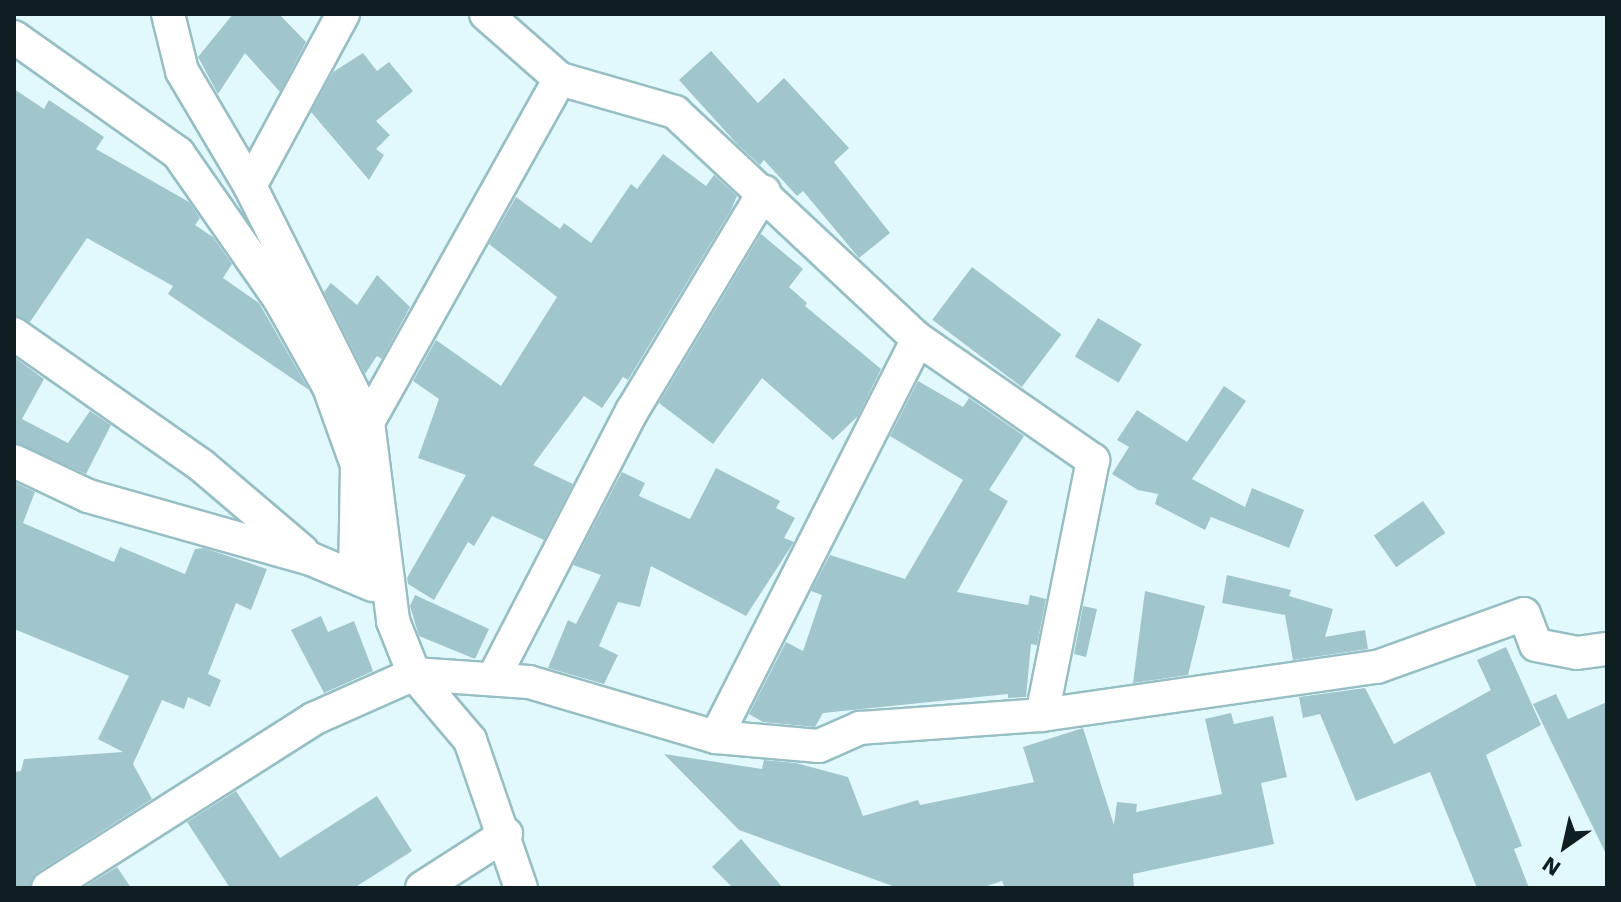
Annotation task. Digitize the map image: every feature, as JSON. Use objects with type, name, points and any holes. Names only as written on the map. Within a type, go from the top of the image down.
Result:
[{"type":"street","points":[[168,14],[182,71],[250,186],[368,422],[386,590],[414,674],[470,740],[506,834],[521,888]]},
{"type":"street","points":[[250,186],[343,14]]},
{"type":"street","points":[[486,14],[560,79],[675,112],[918,339],[1093,460],[1042,715]]},
{"type":"street","points":[[14,37],[178,153],[280,300],[329,387],[357,465],[355,577]]},
{"type":"street","points":[[368,422],[560,79]]},
{"type":"street","points":[[178,153],[210,118]]},
{"type":"street","points":[[493,679],[632,411],[764,192]]},
{"type":"street","points":[[14,334],[201,465],[311,559]]},
{"type":"street","points":[[716,737],[918,339]]},
{"type":"street","points":[[14,461],[88,496],[311,559],[386,590]]},
{"type":"street","points":[[48,888],[313,719],[414,674],[529,682],[716,737],[819,746],[860,728],[1042,715],[1377,667],[1524,614],[1536,645],[1577,653],[1607,649]]},
{"type":"street","points":[[422,888],[506,834]]},
{"type":"building","points":[[233,14],[279,14],[306,42],[280,92],[245,53],[218,94],[198,57]]},
{"type":"building","points":[[711,51],[758,103],[784,78],[849,148],[834,162],[890,233],[859,258],[803,191],[797,196],[764,160],[760,165],[737,144],[679,80]]},
{"type":"building","points":[[363,53],[377,71],[389,62],[413,91],[376,121],[390,135],[376,149],[384,155],[369,180],[311,112],[333,72]]},
{"type":"building","points":[[14,89],[44,109],[49,100],[104,137],[96,149],[189,202],[200,218],[195,225],[213,237],[232,264],[223,278],[259,303],[309,390],[168,294],[173,286],[87,238],[30,322],[14,315]]},
{"type":"building","points":[[663,154],[706,186],[714,175],[737,196],[731,210],[628,380],[623,377],[602,408],[584,396],[533,465],[573,484],[544,540],[492,516],[474,546],[468,542],[434,600],[408,584],[407,578],[466,475],[418,458],[439,399],[413,381],[436,340],[501,386],[557,297],[489,244],[516,197],[560,229],[564,223],[591,243],[631,184],[637,189]]},
{"type":"building","points":[[761,234],[803,269],[789,287],[807,303],[805,306],[881,369],[858,416],[833,440],[762,378],[713,444],[659,403]]},
{"type":"building","points":[[972,267],[1061,334],[1022,387],[932,320]]},
{"type":"building","points":[[377,275],[410,307],[382,359],[377,356],[365,374],[324,292],[331,283],[357,305]]},
{"type":"building","points":[[1098,318],[1142,344],[1119,383],[1075,357]]},
{"type":"building","points":[[14,357],[44,379],[22,419],[68,443],[90,411],[111,425],[86,474],[14,442]]},
{"type":"building","points":[[918,381],[963,407],[969,398],[1024,436],[989,490],[1008,501],[957,592],[1028,605],[1030,595],[1046,599],[1037,645],[1031,644],[1026,697],[1008,698],[1008,694],[823,713],[815,727],[763,722],[749,714],[786,642],[803,651],[822,595],[811,591],[830,555],[905,579],[963,480],[890,436]]},
{"type":"building","points":[[1224,386],[1246,401],[1192,479],[1245,507],[1252,488],[1304,510],[1289,548],[1211,517],[1205,530],[1155,504],[1158,494],[1138,490],[1112,474],[1129,447],[1117,440],[1137,410],[1187,442]]},
{"type":"building","points":[[716,468],[780,501],[776,508],[795,518],[784,538],[794,542],[746,616],[651,566],[640,607],[618,602],[599,646],[618,655],[604,684],[548,668],[568,620],[576,624],[601,575],[573,565],[622,472],[645,483],[639,496],[690,519]]},
{"type":"building","points":[[14,482],[35,492],[23,523],[114,562],[120,547],[185,574],[195,549],[204,548],[267,569],[251,610],[236,603],[208,674],[221,680],[210,707],[188,697],[184,709],[162,700],[133,764],[152,799],[38,872],[29,888],[14,888],[14,772],[21,771],[24,759],[123,752],[98,739],[129,676],[14,629]]},
{"type":"building","points":[[1423,501],[1445,533],[1396,567],[1374,535]]},
{"type":"building","points":[[1227,575],[1291,590],[1289,596],[1333,609],[1325,637],[1365,630],[1368,649],[1293,660],[1285,615],[1222,603]]},
{"type":"building","points":[[1145,591],[1205,606],[1188,675],[1133,683]]},
{"type":"building","points":[[415,595],[489,629],[475,659],[419,636],[410,606]]},
{"type":"building","points":[[1083,606],[1097,609],[1086,657],[1074,654]]},
{"type":"building","points":[[321,616],[328,632],[354,621],[373,671],[324,693],[291,630]]},
{"type":"building","points":[[1506,647],[1541,725],[1486,755],[1522,846],[1514,849],[1529,888],[1477,888],[1430,772],[1356,801],[1320,714],[1303,718],[1299,697],[1365,688],[1394,744],[1491,690],[1477,660]]},
{"type":"building","points":[[1556,694],[1568,719],[1607,702],[1607,856],[1533,704]]},
{"type":"building","points":[[1231,713],[1234,724],[1273,716],[1287,777],[1261,783],[1274,844],[1133,874],[1134,888],[1005,888],[1002,881],[981,888],[898,888],[739,830],[664,754],[762,769],[764,760],[796,763],[848,777],[863,816],[918,800],[920,805],[1034,782],[1023,747],[1083,728],[1114,825],[1117,802],[1137,804],[1136,812],[1222,794],[1205,719]]},
{"type":"building","points":[[236,791],[280,858],[377,796],[412,851],[354,888],[230,888],[187,822]]},
{"type":"building","points":[[741,839],[783,888],[733,888],[712,867]]},
{"type":"building","points":[[117,867],[131,888],[83,888]]}]
